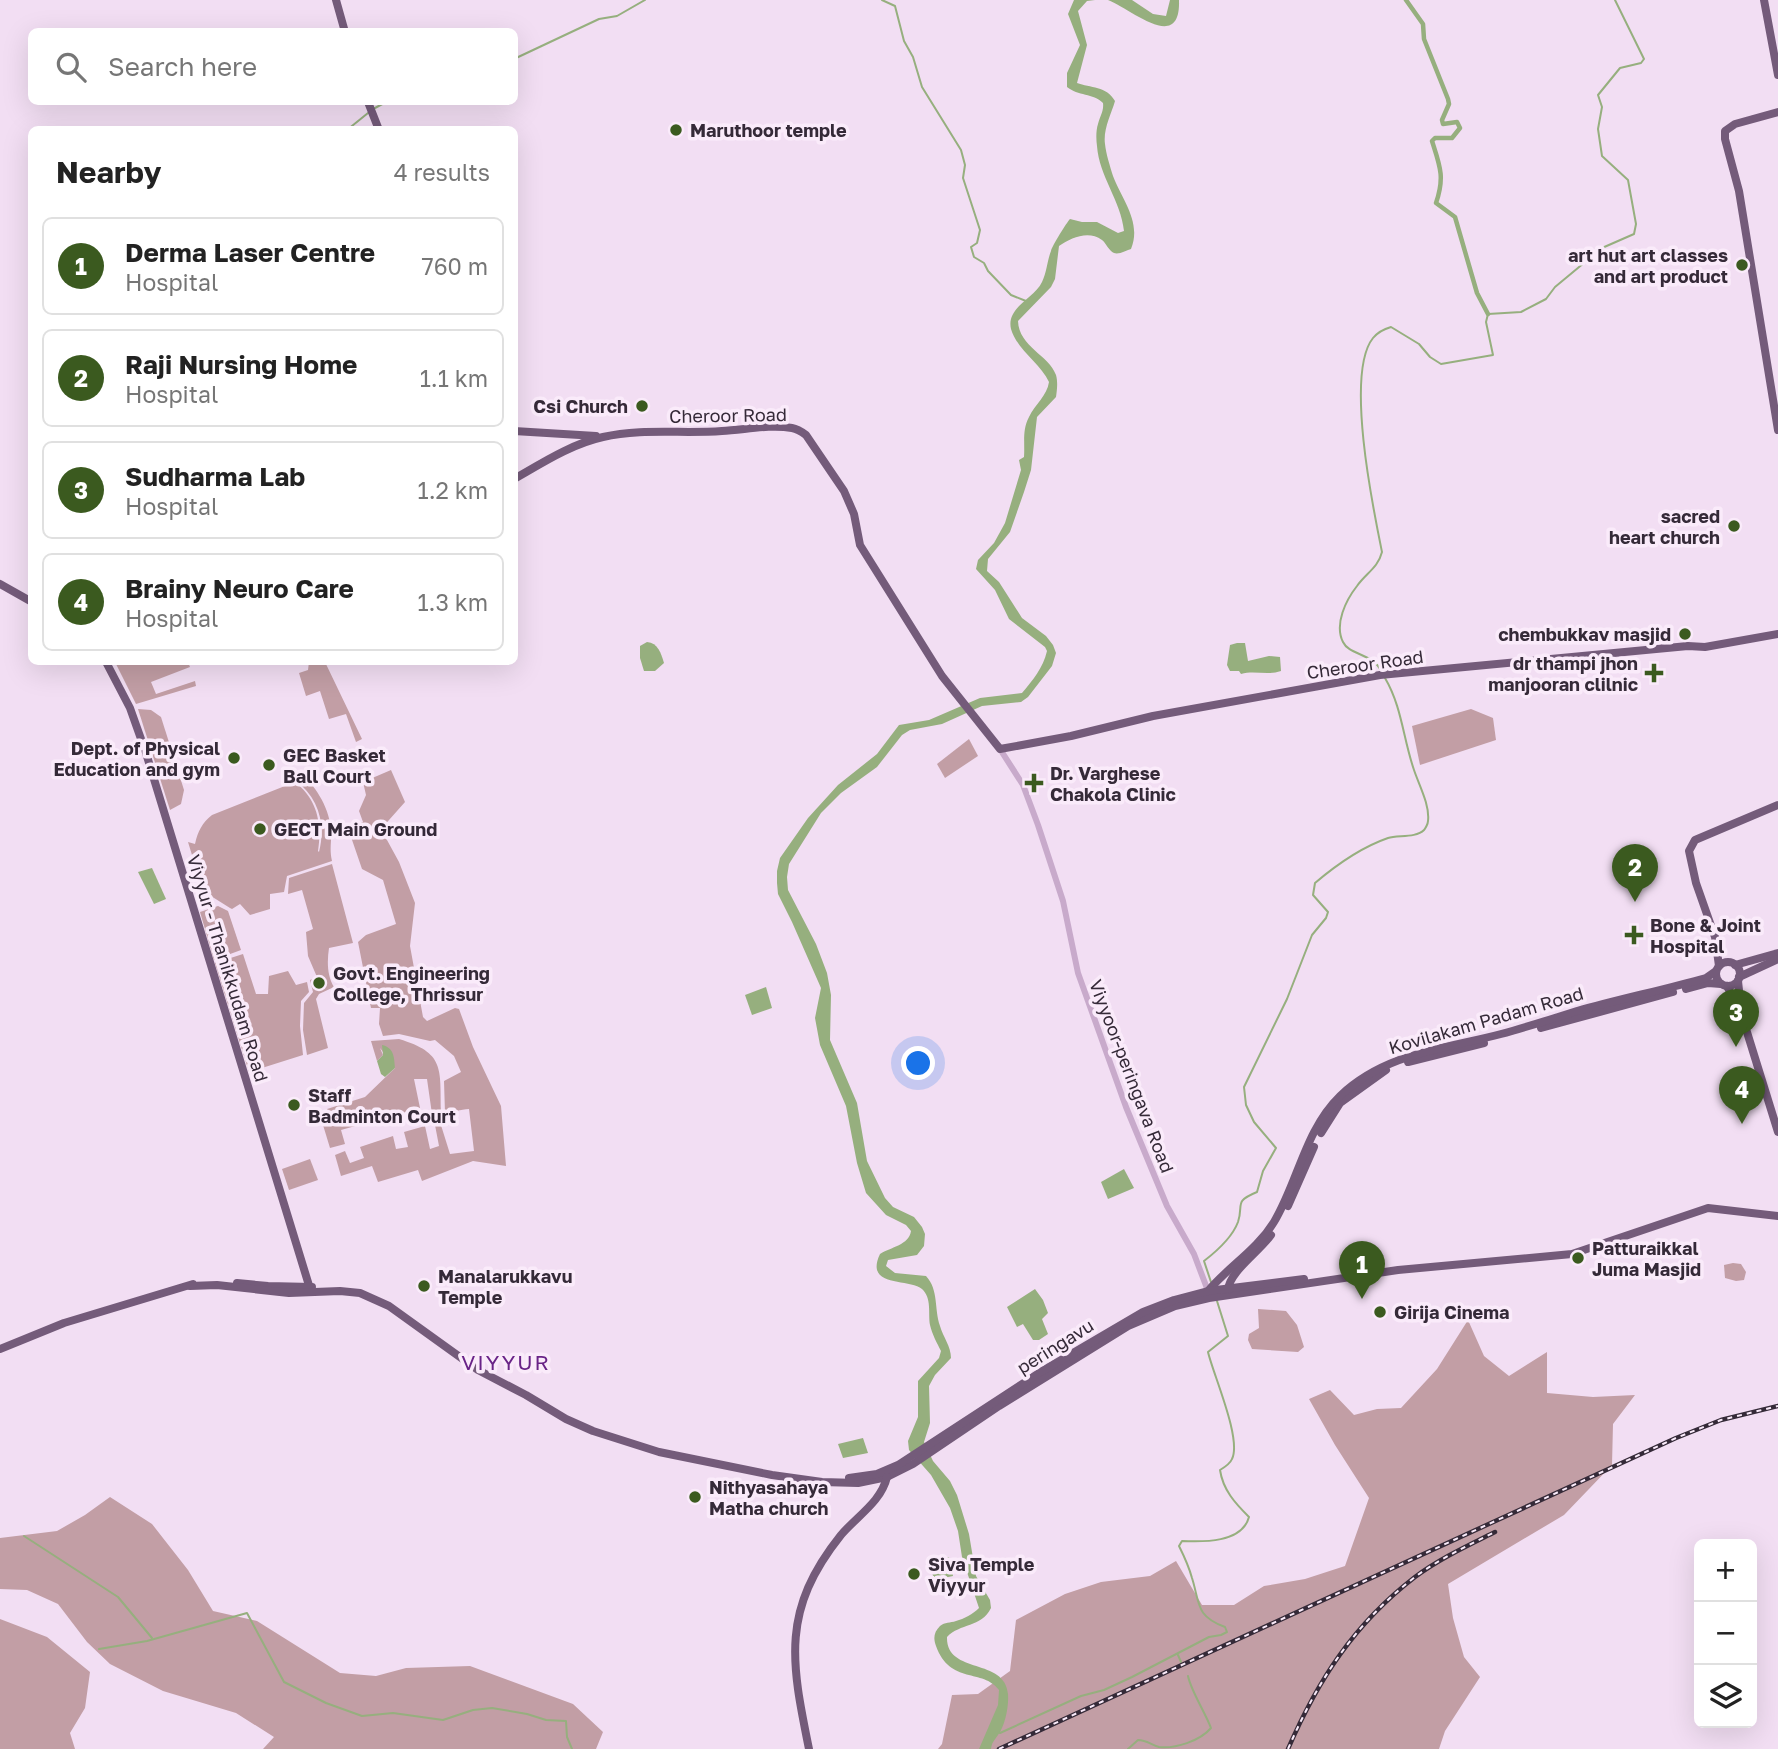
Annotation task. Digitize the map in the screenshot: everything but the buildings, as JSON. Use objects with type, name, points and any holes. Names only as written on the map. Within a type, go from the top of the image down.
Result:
[{"type":"main road","points":[[337,0],[344,28]]},
{"type":"main road","points":[[1765,0],[1778,75]]},
{"type":"main road","points":[[369,105],[377,126]]},
{"type":"main road","points":[[1778,112],[1728,127],[1725,131],[1740,195],[1778,430]]},
{"type":"main road","name":"Cheroor Road","points":[[518,476],[576,446],[603,437],[631,433],[785,428],[799,430],[806,435],[847,498],[855,514],[860,545],[942,676],[1000,749],[1071,736],[1153,716],[1377,675],[1688,646],[1705,647],[1778,634]]},
{"type":"main road","points":[[518,431],[603,437]]},
{"type":"main road","points":[[0,584],[28,600]]},
{"type":"main road","name":"Viyyur - Thanikkudam Road","points":[[108,665],[130,708],[146,753],[310,1290]]},
{"type":"main road","points":[[1742,1016],[1717,978],[1715,937],[1689,860],[1695,840],[1778,805]]},
{"type":"main road","points":[[1715,937],[1739,971],[1742,1016],[1778,1132]]},
{"type":"main road","points":[[1718,969],[1776,956]]},
{"type":"main road","points":[[1724,985],[1776,956]]},
{"type":"main road","name":"Kovilakam Padam Road","points":[[1212,1292],[1264,1238],[1284,1204],[1303,1156],[1323,1119],[1340,1096],[1369,1074],[1408,1056],[1500,1035],[1577,1011],[1706,978],[1718,969]]},
{"type":"main road","name":"Kovilakam Padam Road","points":[[1228,1291],[1233,1277],[1263,1247],[1274,1231],[1332,1113],[1340,1103],[1385,1070],[1630,1003],[1708,984],[1724,985]]},
{"type":"main road","points":[[0,1349],[64,1323],[198,1283],[213,1281],[310,1290],[335,1286],[359,1288],[379,1295],[480,1366],[535,1394],[561,1412],[603,1430],[668,1449],[799,1475],[845,1479],[886,1474],[913,1461],[1102,1342],[1151,1315],[1212,1292],[1439,1261],[1555,1250],[1578,1251],[1708,1208],[1778,1216]]},
{"type":"main road","name":"peringavu","points":[[930,1449],[1039,1373],[1133,1317],[1174,1300],[1212,1292]]},
{"type":"main road","points":[[809,1749],[795,1683],[798,1614],[804,1597],[829,1552],[882,1492],[886,1474]]},
{"type":"street","name":"Viyyoor-peringava Road","points":[[1000,749],[1023,785],[1038,825],[1063,901],[1078,973],[1101,1042],[1167,1206],[1212,1292]]},
{"type":"shaded area","points":[[1074,0],[1095,0],[1087,1],[1078,11],[1087,45],[1077,83],[1103,90],[1115,101],[1106,127],[1106,148],[1113,176],[1133,220],[1134,239],[1131,249],[1118,253],[1112,252],[1097,237],[1085,235],[1059,246],[1055,279],[1051,287],[1018,321],[1023,338],[1047,362],[1057,378],[1056,397],[1037,417],[1031,470],[1024,492],[1010,532],[988,559],[987,571],[999,582],[1022,618],[1046,636],[1053,645],[1056,653],[1052,666],[1021,702],[982,706],[942,724],[910,730],[902,735],[877,767],[841,793],[821,813],[789,864],[787,877],[788,890],[816,944],[827,973],[831,995],[830,1040],[857,1103],[867,1161],[885,1198],[893,1207],[914,1217],[925,1234],[924,1246],[917,1255],[888,1260],[886,1266],[895,1273],[926,1276],[930,1281],[935,1293],[940,1326],[951,1354],[951,1358],[929,1386],[930,1423],[924,1442],[933,1461],[950,1481],[957,1495],[969,1534],[976,1576],[990,1600],[991,1608],[982,1619],[947,1637],[949,1649],[965,1662],[997,1675],[1004,1682],[1008,1694],[1006,1716],[991,1749],[979,1749],[998,1705],[999,1690],[984,1679],[950,1666],[936,1646],[935,1635],[940,1626],[965,1618],[979,1608],[962,1557],[958,1531],[950,1508],[931,1475],[909,1450],[908,1441],[918,1417],[918,1381],[939,1358],[941,1351],[931,1328],[928,1301],[922,1289],[890,1280],[878,1272],[880,1254],[903,1243],[911,1231],[906,1225],[886,1215],[866,1193],[846,1106],[820,1045],[815,1018],[821,988],[778,894],[777,871],[780,858],[808,818],[838,785],[877,754],[899,725],[929,720],[980,698],[1022,693],[1037,674],[1045,657],[1045,647],[1009,619],[995,590],[976,569],[978,560],[994,543],[1005,523],[1021,470],[1019,460],[1024,457],[1027,422],[1046,392],[1049,382],[1014,337],[1011,329],[1013,315],[1042,282],[1052,248],[1070,219],[1097,222],[1118,233],[1124,231],[1119,209],[1099,157],[1097,132],[1103,103],[1067,87],[1067,73],[1080,45],[1068,14]]},
{"type":"shaded area","points":[[1108,0],[1132,0],[1153,14],[1166,16],[1170,0],[1179,0],[1177,16],[1172,24],[1163,26],[1153,24]]},
{"type":"shaded area","points":[[647,642],[656,646],[664,663],[655,671],[644,671],[640,658],[640,646]]},
{"type":"shaded area","points":[[1245,643],[1248,661],[1269,656],[1280,657],[1281,671],[1241,674],[1239,671],[1230,671],[1227,665],[1230,645]]},
{"type":"shaded area","points":[[116,665],[189,665],[190,667],[151,682],[156,694],[195,681],[196,686],[136,704]]},
{"type":"shaded area","points":[[309,665],[326,665],[362,739],[356,742],[346,714],[329,719],[320,691],[306,696],[299,673],[308,670]]},
{"type":"shaded area","points":[[138,709],[151,710],[161,717],[184,790],[181,804],[170,810]]},
{"type":"shaded area","points":[[1471,709],[1493,718],[1496,740],[1420,765],[1412,726]]},
{"type":"shaded area","points":[[969,739],[978,756],[945,778],[937,764]]},
{"type":"shaded area","points":[[391,770],[405,802],[381,829],[399,862],[415,903],[410,946],[423,1017],[427,1021],[455,1008],[459,1009],[473,1047],[501,1106],[506,1166],[473,1161],[422,1181],[418,1170],[378,1182],[372,1166],[341,1176],[335,1155],[345,1151],[350,1163],[364,1158],[360,1147],[393,1136],[396,1149],[408,1147],[404,1132],[425,1126],[430,1149],[439,1146],[435,1125],[440,1122],[450,1154],[474,1151],[469,1109],[445,1113],[444,1081],[461,1072],[454,1056],[435,1040],[399,1034],[383,1036],[379,1024],[380,1008],[371,1008],[358,942],[366,935],[396,924],[383,880],[362,869],[350,834],[357,830],[355,825],[363,822],[359,811],[366,795],[363,782]]},
{"type":"shaded area","name":"GECT Main Ground","points":[[298,771],[315,789],[327,811],[331,828],[332,861],[287,876],[284,892],[270,894],[270,909],[250,915],[240,904],[232,909],[203,891],[188,842],[195,844],[199,831],[212,815],[295,782],[309,797],[317,813],[319,852],[322,831],[319,812],[303,787],[295,780],[291,781],[289,774]]},
{"type":"shaded area","points":[[332,864],[353,943],[329,948],[328,968],[334,987],[319,994],[316,999],[328,1048],[307,1055],[303,1030],[304,1003],[313,992],[310,980],[317,977],[308,956],[306,932],[313,929],[302,890],[288,894],[289,878]]},
{"type":"shaded area","points":[[152,868],[166,899],[154,904],[138,872]]},
{"type":"shaded area","points":[[218,906],[228,911],[241,950],[214,960],[200,912]]},
{"type":"shaded area","points":[[243,954],[256,994],[268,994],[269,976],[288,971],[296,985],[307,982],[309,992],[301,1001],[303,1055],[249,1072],[215,963]]},
{"type":"shaded area","points":[[766,987],[772,1008],[752,1015],[745,995]]},
{"type":"shaded area","points":[[399,1039],[425,1050],[437,1064],[441,1111],[432,1114],[427,1079],[414,1079],[420,1108],[341,1130],[345,1144],[330,1148],[323,1125],[332,1122],[327,1109],[365,1097],[395,1068],[380,1048],[383,1055],[377,1061],[371,1041]]},
{"type":"shaded area","points":[[382,1045],[391,1050],[395,1064],[395,1068],[385,1077],[381,1074],[377,1061],[383,1055]]},
{"type":"shaded area","points":[[310,1159],[318,1180],[289,1190],[282,1169]]},
{"type":"shaded area","points":[[1124,1169],[1134,1188],[1108,1199],[1101,1182]]},
{"type":"shaded area","points":[[1741,1264],[1746,1272],[1744,1280],[1725,1278],[1724,1265]]},
{"type":"shaded area","points":[[1035,1289],[1048,1313],[1042,1319],[1048,1334],[1039,1340],[1033,1340],[1023,1324],[1017,1327],[1007,1307]]},
{"type":"shaded area","points":[[1258,1309],[1286,1311],[1297,1325],[1304,1347],[1298,1352],[1252,1349],[1248,1340],[1249,1334],[1259,1328]]},
{"type":"shaded area","points":[[1468,1320],[1484,1356],[1509,1376],[1547,1352],[1547,1393],[1593,1397],[1635,1395],[1613,1424],[1612,1465],[1564,1515],[1448,1584],[1453,1618],[1464,1657],[1480,1677],[1445,1731],[1439,1749],[938,1749],[942,1744],[952,1695],[978,1694],[1010,1671],[1016,1620],[1065,1594],[1101,1582],[1150,1576],[1176,1561],[1202,1605],[1234,1605],[1264,1586],[1305,1579],[1345,1566],[1369,1498],[1309,1399],[1330,1390],[1354,1415],[1377,1409],[1401,1408],[1437,1369]]},
{"type":"shaded area","points":[[863,1438],[868,1453],[843,1458],[838,1444]]},
{"type":"shaded area","points":[[110,1497],[152,1524],[188,1570],[213,1611],[257,1621],[340,1673],[376,1676],[406,1668],[470,1666],[573,1704],[603,1732],[596,1749],[263,1749],[274,1737],[236,1713],[163,1691],[110,1664],[87,1642],[58,1604],[27,1590],[0,1589],[0,1538],[57,1531]]},
{"type":"shaded area","points":[[949,1557],[953,1576],[934,1580],[930,1564]]},
{"type":"shaded area","points":[[0,1619],[47,1637],[90,1672],[85,1708],[70,1733],[75,1749],[0,1749]]},
{"type":"waterway","points":[[518,57],[599,19],[617,16],[645,0]]},
{"type":"waterway","points":[[882,0],[895,6],[904,41],[913,57],[922,87],[961,150],[965,165],[963,178],[980,230],[977,243],[971,247],[974,257],[984,263],[988,271],[1011,295],[1026,301]]},
{"type":"waterway","points":[[1406,0],[1423,24],[1424,39],[1448,99],[1443,124],[1457,122],[1460,128],[1452,138],[1435,138],[1432,141],[1440,172],[1436,203],[1455,217],[1477,293],[1488,314]]},
{"type":"waterway","points":[[1381,670],[1372,660],[1346,646],[1340,628],[1349,598],[1378,562],[1382,552],[1368,474],[1361,409],[1361,380],[1365,355],[1373,338],[1391,327],[1419,344],[1430,357],[1441,364],[1493,355],[1486,322],[1488,314],[1521,312],[1546,299],[1555,287],[1602,248],[1634,234],[1636,224],[1628,180],[1602,156],[1598,129],[1602,107],[1598,95],[1620,68],[1641,63],[1644,59],[1615,0]]},
{"type":"waterway","points":[[375,108],[380,105]]},
{"type":"waterway","points":[[352,126],[368,113]]},
{"type":"waterway","points":[[1211,1282],[1204,1261],[1232,1233],[1240,1216],[1242,1201],[1257,1192],[1263,1171],[1276,1148],[1254,1122],[1246,1105],[1244,1087],[1287,999],[1312,935],[1326,918],[1328,912],[1313,895],[1315,883],[1368,846],[1388,838],[1421,833],[1428,824],[1426,802],[1410,758],[1395,700],[1385,678]]},
{"type":"waterway","points":[[1000,1733],[1081,1696],[1104,1690],[1209,1637],[1227,1632],[1225,1627],[1208,1618],[1200,1608],[1179,1546],[1182,1541],[1211,1541],[1230,1536],[1239,1532],[1249,1517],[1227,1490],[1220,1470],[1231,1461],[1234,1450],[1230,1422],[1208,1352],[1228,1336],[1217,1301]]},
{"type":"waterway","points":[[24,1536],[118,1597],[152,1638]]},
{"type":"waterway","points":[[99,1649],[147,1641],[247,1613],[284,1682],[326,1703],[362,1716],[393,1713],[443,1720],[473,1710],[492,1708],[546,1720],[566,1721],[567,1737],[572,1749]]},
{"type":"waterway","points":[[1178,1655],[1181,1662]]},
{"type":"waterway","points":[[1128,1749],[1138,1740],[1159,1747],[1180,1745],[1200,1737],[1211,1728],[1188,1676]]},
{"type":"railway","points":[[999,1749],[1676,1438],[1721,1420],[1778,1406]]},
{"type":"railway","points":[[1288,1749],[1325,1677],[1374,1614],[1424,1570],[1495,1532]]},
{"type":"place","name":"Maruthoor temple","points":[[676,130]]},
{"type":"place","name":"art hut art classes and art product","points":[[1742,265]]},
{"type":"place","name":"Csi Church","points":[[642,406]]},
{"type":"place","name":"sacred heart church","points":[[1734,526]]},
{"type":"place","name":"chembukkav masjid","points":[[1685,634]]},
{"type":"place","name":"dr thampi jhon manjooran clilnic","points":[[1654,673]]},
{"type":"place","name":"Dept. of Physical Education and gym","points":[[234,758]]},
{"type":"place","name":"GEC Basket Ball Court","points":[[269,765]]},
{"type":"place","name":"Dr. Varghese Chakola Clinic","points":[[1034,783]]},
{"type":"place","name":"GECT Main Ground","points":[[260,829]]},
{"type":"place","name":"Raji Nursing Home","points":[[1635,902]]},
{"type":"place","name":"Bone & Joint Hospital","points":[[1634,935]]},
{"type":"place","name":"Govt. Engineering College, Thrissur","points":[[319,983]]},
{"type":"place","name":"Sudharma Lab","points":[[1736,1047]]},
{"type":"place","name":"Staff Badminton Court","points":[[294,1105]]},
{"type":"place","name":"Brainy Neuro Care","points":[[1742,1124]]},
{"type":"place","name":"Patturaikkal Juma Masjid","points":[[1578,1258]]},
{"type":"place","name":"Manalarukkavu Temple","points":[[424,1286]]},
{"type":"place","name":"Derma Laser Centre","points":[[1362,1299]]},
{"type":"place","name":"Girija Cinema","points":[[1380,1312]]},
{"type":"place","name":"Nithyasahaya Matha church","points":[[695,1497]]},
{"type":"place","name":"Siva Temple Viyyur","points":[[914,1574]]},
{"type":"district","name":"VIYYUR","points":[[506,1362]]}]
